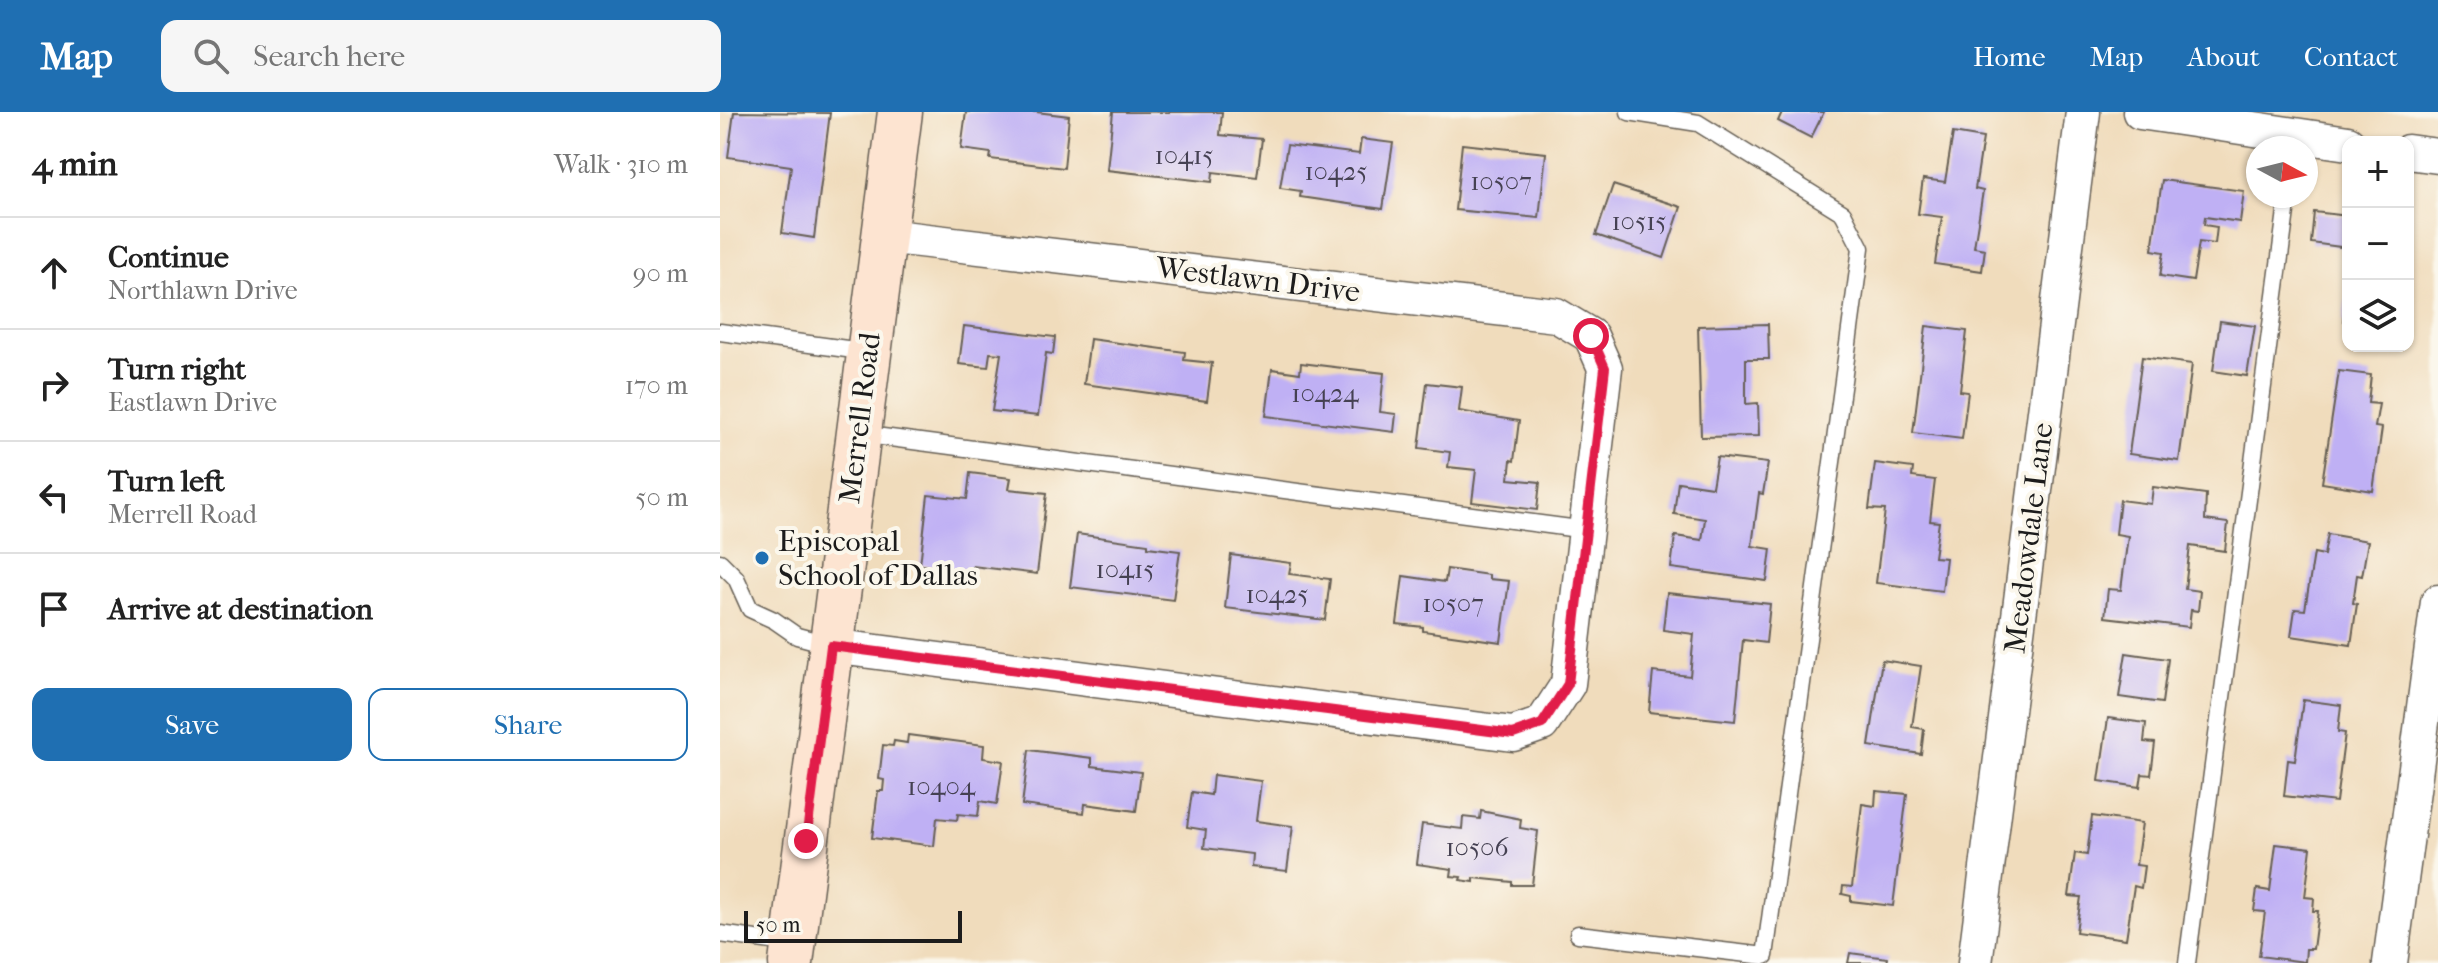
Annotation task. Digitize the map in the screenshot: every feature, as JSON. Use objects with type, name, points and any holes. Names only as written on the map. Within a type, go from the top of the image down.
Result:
[{"type":"street","name":"Merrell Road","points":[[792,953],[900,112]]},
{"type":"street","name":"Meadowdale Lane","points":[[1975,963],[2083,112]]},
{"type":"street","points":[[2140,112],[2264,136]]},
{"type":"street","points":[[2318,142],[2342,143]]},
{"type":"street","points":[[2414,153],[2438,156]]},
{"type":"street","name":"Westlawn Drive","points":[[885,236],[1556,315],[1591,336],[1605,368],[1586,530]]},
{"type":"street","points":[[831,646],[1513,734],[1542,724],[1568,684],[1586,530]]},
{"type":"street","points":[[2390,963],[2438,602]]},
{"type":"lane","points":[[1578,934],[1765,956],[1861,248],[1843,213],[1698,123],[1629,112]]},
{"type":"lane","points":[[2187,963],[2286,208]]},
{"type":"lane","points":[[720,332],[869,352]]},
{"type":"lane","points":[[858,433],[1586,530]]},
{"type":"lane","points":[[724,565],[736,578],[750,609],[774,620],[797,636],[831,646]]},
{"type":"lane","points":[[720,934],[792,953]]},
{"type":"building","points":[[734,112],[830,113],[814,238],[782,233],[791,166],[728,157]]},
{"type":"building","points":[[966,112],[1036,112],[1069,116],[1064,168],[990,159],[991,153],[961,149]]},
{"type":"building","points":[[1113,112],[1222,112],[1220,135],[1262,139],[1257,177],[1213,172],[1212,182],[1107,170]]},
{"type":"building","points":[[1782,112],[1824,112],[1811,138],[1778,121]]},
{"type":"building","points":[[1953,133],[1983,138],[1975,189],[1983,191],[1974,247],[1985,249],[1982,271],[1935,264],[1942,217],[1918,214],[1923,179],[1945,182]]},
{"type":"building","points":[[1361,139],[1393,143],[1383,209],[1300,197],[1301,191],[1280,188],[1287,145],[1359,154]]},
{"type":"building","points":[[1462,144],[1546,153],[1539,218],[1455,210]]},
{"type":"building","points":[[2162,180],[2244,191],[2240,222],[2205,217],[2204,225],[2217,227],[2215,244],[2199,242],[2193,281],[2160,276],[2164,252],[2152,250]]},
{"type":"building","points":[[1613,185],[1681,207],[1664,258],[1596,235]]},
{"type":"building","points":[[2314,212],[2342,215],[2342,247],[2311,243]]},
{"type":"building","points":[[2220,321],[2255,326],[2247,376],[2213,371]]},
{"type":"building","points":[[1768,324],[1769,359],[1746,359],[1746,404],[1758,403],[1759,436],[1701,437],[1698,326]]},
{"type":"building","points":[[964,326],[1055,337],[1053,354],[1046,353],[1038,416],[992,411],[1001,354],[990,353],[988,367],[959,364]]},
{"type":"building","points":[[1926,326],[1967,331],[1960,391],[1968,392],[1962,439],[1913,433]]},
{"type":"building","points":[[1090,339],[1185,352],[1184,360],[1212,363],[1207,401],[1084,384]]},
{"type":"building","points":[[2142,357],[2192,364],[2179,461],[2129,454]]},
{"type":"building","points":[[1301,363],[1384,373],[1380,412],[1396,414],[1394,432],[1266,416],[1272,369],[1300,373]]},
{"type":"building","points":[[2339,371],[2371,375],[2368,403],[2379,404],[2375,427],[2382,428],[2373,491],[2322,483]]},
{"type":"building","points":[[1427,383],[1462,387],[1459,411],[1519,421],[1509,479],[1540,482],[1537,510],[1472,502],[1476,470],[1448,467],[1450,452],[1419,448]]},
{"type":"building","points":[[1717,457],[1768,463],[1763,494],[1759,493],[1752,546],[1771,549],[1767,581],[1671,568],[1675,536],[1702,540],[1705,519],[1674,514],[1678,482],[1712,487]]},
{"type":"building","points":[[1875,463],[1913,468],[1912,477],[1935,480],[1930,521],[1939,522],[1934,557],[1946,558],[1942,591],[1876,583],[1885,510],[1869,509]]},
{"type":"building","points":[[970,473],[1011,478],[1009,489],[1047,493],[1037,574],[973,566],[972,571],[920,565],[928,495],[967,499]]},
{"type":"building","points":[[2153,487],[2206,494],[2205,520],[2228,523],[2225,551],[2190,546],[2185,589],[2200,591],[2198,611],[2191,610],[2189,627],[2105,617],[2108,589],[2121,590],[2128,536],[2116,534],[2120,500],[2151,504]]},
{"type":"building","points":[[1077,534],[1180,551],[1173,600],[1070,587]]},
{"type":"building","points":[[2328,534],[2368,541],[2362,576],[2357,575],[2353,603],[2357,604],[2351,645],[2291,636],[2295,609],[2305,610],[2314,553],[2324,555]]},
{"type":"building","points":[[1231,555],[1291,563],[1289,574],[1330,579],[1325,620],[1225,608]]},
{"type":"building","points":[[1447,569],[1509,581],[1501,642],[1423,631],[1423,627],[1397,624],[1403,576],[1445,582]]},
{"type":"building","points":[[1667,593],[1770,604],[1766,643],[1743,640],[1735,721],[1649,712],[1653,672],[1690,676],[1694,634],[1663,630]]},
{"type":"building","points":[[2126,653],[2168,659],[2162,703],[2119,697]]},
{"type":"building","points":[[1882,660],[1921,666],[1912,727],[1924,729],[1921,754],[1869,746]]},
{"type":"building","points":[[2303,700],[2341,705],[2338,732],[2345,733],[2336,802],[2284,796],[2288,760],[2295,761]]},
{"type":"building","points":[[2108,718],[2146,723],[2144,742],[2155,743],[2151,775],[2142,774],[2140,787],[2099,781]]},
{"type":"building","points":[[908,735],[984,745],[983,758],[1003,761],[997,804],[980,801],[978,816],[958,814],[957,820],[937,818],[934,846],[872,838],[878,791],[883,791],[884,780],[879,779],[883,745],[893,746],[894,741],[907,743]]},
{"type":"building","points":[[1029,750],[1092,758],[1092,766],[1141,772],[1136,811],[1085,804],[1084,813],[1022,805]]},
{"type":"building","points":[[1213,775],[1261,781],[1256,821],[1293,826],[1287,871],[1251,867],[1252,854],[1204,848],[1206,830],[1187,827],[1192,792],[1211,795]]},
{"type":"building","points":[[1876,791],[1907,794],[1893,906],[1851,901],[1851,896],[1842,894],[1843,886],[1852,887],[1862,804],[1875,806]]},
{"type":"building","points":[[1481,811],[1521,819],[1520,828],[1538,831],[1532,885],[1474,878],[1474,882],[1460,880],[1461,877],[1451,876],[1452,869],[1417,864],[1422,824],[1462,829],[1463,817],[1480,819]]},
{"type":"building","points":[[2092,816],[2142,823],[2136,865],[2144,866],[2141,888],[2134,886],[2126,939],[2076,932],[2081,897],[2069,896],[2075,853],[2087,855]]},
{"type":"building","points":[[2276,844],[2311,848],[2305,897],[2314,898],[2313,911],[2318,911],[2313,949],[2306,949],[2305,962],[2259,956],[2265,912],[2254,911],[2257,889],[2270,891]]},
{"type":"building","points":[[1850,953],[1888,958],[1887,963],[1848,963]]},
{"type":"place","name":"Episcopal School of Dallas","points":[[762,558]]},
{"type":"route","points":[[806,841],[831,646],[1513,734],[1542,724],[1568,684],[1605,368],[1591,336]]}]
